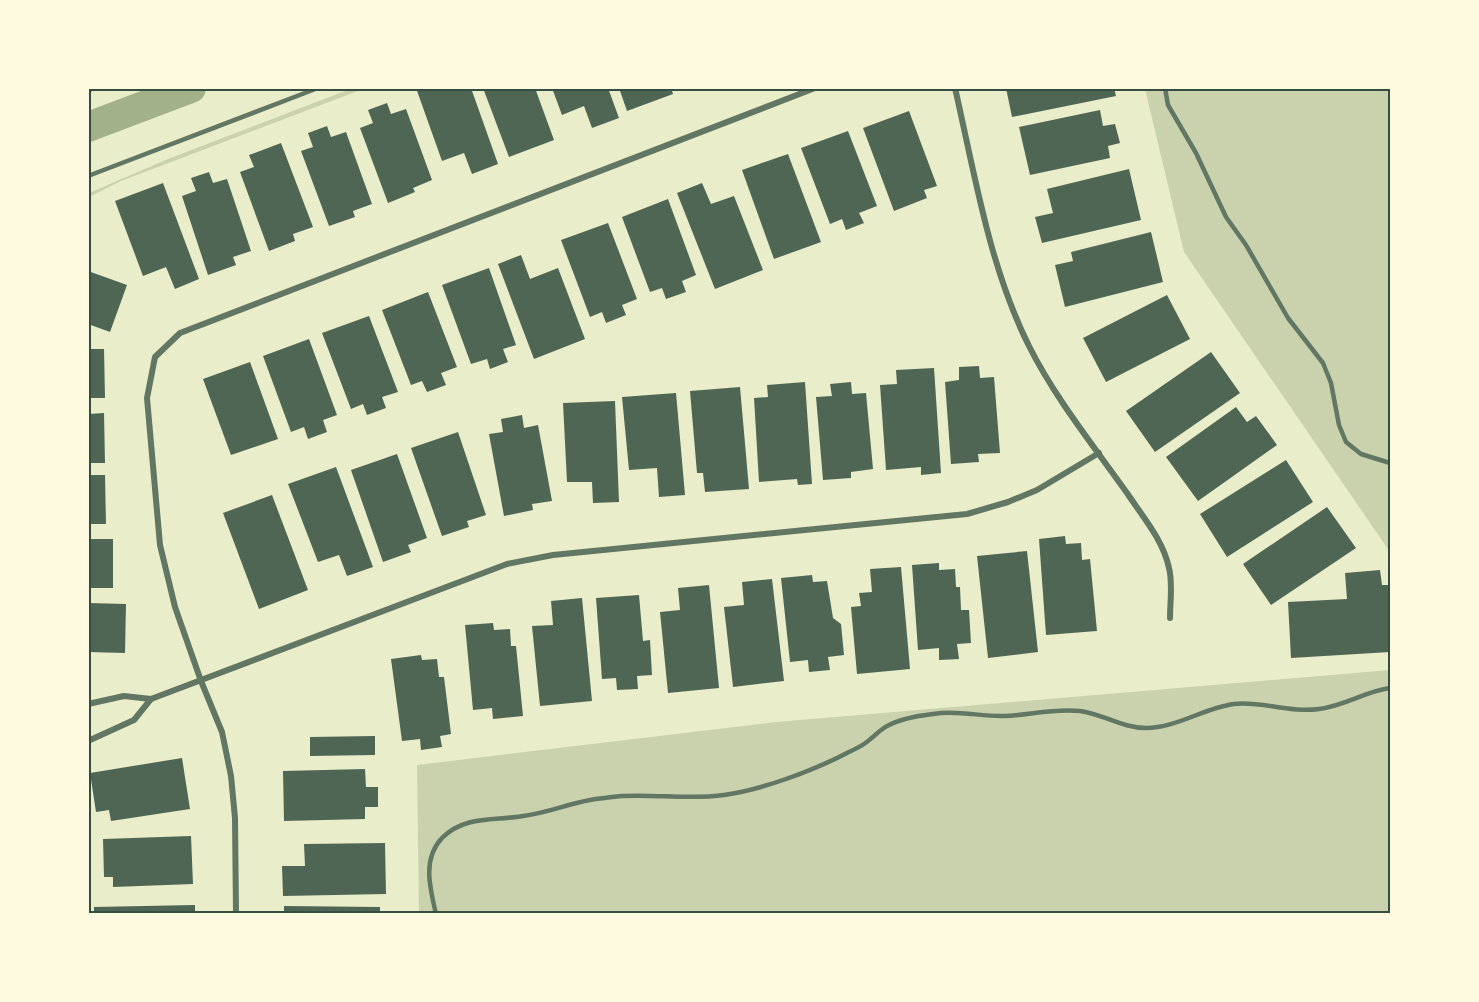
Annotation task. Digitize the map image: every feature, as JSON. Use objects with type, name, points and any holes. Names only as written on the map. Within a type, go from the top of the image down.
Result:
[{"type":"street","points":[[236,914],[235,818],[231,776],[222,732],[175,607],[160,545],[147,398],[155,357],[180,333],[815,88]]},
{"type":"street","points":[[955,88],[989,236],[1017,321],[1030,348],[1072,417],[1157,537],[1170,569],[1170,618]]},
{"type":"street","points":[[88,704],[124,696],[151,699],[507,564],[553,555],[967,514],[1008,502],[1037,490],[1099,453]]},
{"type":"street","points":[[88,741],[95,740],[134,720],[151,699]]},
{"type":"lane","points":[[88,176],[318,88]]},
{"type":"lane","points":[[1165,88],[1168,105],[1196,153],[1226,217],[1288,318],[1323,363],[1331,383],[1339,425],[1346,442],[1361,454],[1390,464]]},
{"type":"lane","points":[[436,914],[430,888],[429,858],[443,838],[463,825],[485,818],[520,817],[589,800],[626,796],[693,799],[727,795],[801,773],[842,756],[863,745],[887,725],[910,717],[943,713],[1004,716],[1039,711],[1072,710],[1093,713],[1123,726],[1148,728],[1170,724],[1196,714],[1235,704],[1296,710],[1320,709],[1390,687]]},
{"type":"path","points":[[88,91],[94,88]]},
{"type":"green space","points":[[353,88],[363,89],[121,181],[89,197],[89,193],[168,159]]},
{"type":"green space","points":[[1145,89],[1390,89],[1390,552],[1184,252]]},
{"type":"green space","points":[[1390,670],[1390,913],[419,913],[417,765],[776,722]]},
{"type":"building","points":[[416,88],[471,88],[498,164],[472,174],[464,153],[442,161]]},
{"type":"building","points":[[483,88],[535,88],[554,140],[509,157]]},
{"type":"building","points":[[552,88],[608,88],[619,118],[592,128],[584,106],[562,115]]},
{"type":"building","points":[[619,88],[671,88],[673,94],[627,111]]},
{"type":"building","points":[[1006,88],[1114,88],[1116,96],[1012,117]]},
{"type":"building","points":[[387,103],[391,114],[406,109],[432,180],[413,188],[415,192],[388,203],[360,128],[373,123],[368,110]]},
{"type":"building","points":[[1100,110],[1103,126],[1115,124],[1120,143],[1108,146],[1110,158],[1030,175],[1019,127]]},
{"type":"building","points":[[909,111],[937,186],[924,190],[927,198],[894,211],[863,128]]},
{"type":"building","points":[[327,126],[331,137],[346,132],[372,204],[353,211],[355,217],[329,226],[301,151],[313,147],[308,133]]},
{"type":"building","points":[[848,131],[877,206],[859,213],[864,223],[846,230],[842,219],[830,224],[801,148]]},
{"type":"building","points":[[281,143],[313,227],[293,234],[295,241],[269,251],[240,172],[254,167],[249,155]]},
{"type":"building","points":[[788,154],[821,242],[774,259],[742,170]]},
{"type":"building","points":[[1129,169],[1141,220],[1042,243],[1035,217],[1053,213],[1047,189]]},
{"type":"building","points":[[209,172],[213,183],[227,179],[251,251],[233,257],[236,265],[208,275],[182,196],[196,191],[191,178]]},
{"type":"building","points":[[163,183],[199,279],[175,289],[166,267],[143,276],[115,201]]},
{"type":"building","points":[[702,183],[711,204],[734,196],[763,270],[715,289],[677,193]]},
{"type":"building","points":[[668,199],[696,275],[682,281],[686,292],[666,299],[662,288],[650,292],[622,217]]},
{"type":"building","points":[[608,223],[637,299],[622,305],[626,315],[606,323],[602,312],[590,317],[561,240]]},
{"type":"building","points":[[1151,232],[1163,282],[1065,307],[1055,265],[1073,261],[1071,252]]},
{"type":"building","points":[[521,255],[530,279],[558,268],[585,339],[534,359],[498,264]]},
{"type":"building","points":[[489,268],[516,345],[503,349],[508,362],[490,369],[487,359],[471,364],[442,285]]},
{"type":"building","points":[[88,271],[127,285],[110,332],[88,324]]},
{"type":"building","points":[[428,292],[457,367],[441,373],[446,385],[427,392],[422,381],[411,385],[382,310]]},
{"type":"building","points":[[1167,295],[1190,339],[1106,382],[1083,338]]},
{"type":"building","points":[[369,316],[398,392],[382,397],[386,408],[367,415],[363,404],[351,409],[322,333]]},
{"type":"building","points":[[309,339],[337,415],[323,420],[327,432],[308,439],[304,427],[291,432],[263,356]]},
{"type":"building","points":[[88,349],[104,349],[105,398],[88,398]]},
{"type":"building","points":[[1211,352],[1240,393],[1155,452],[1126,411]]},
{"type":"building","points":[[250,362],[278,439],[231,455],[203,379]]},
{"type":"building","points":[[979,366],[980,378],[994,377],[1000,453],[978,454],[979,462],[951,464],[945,382],[959,380],[959,367]]},
{"type":"building","points":[[934,368],[941,473],[921,475],[921,467],[886,470],[880,385],[897,384],[896,370]]},
{"type":"building","points":[[805,382],[812,484],[798,485],[797,479],[759,482],[754,398],[768,397],[767,385]]},
{"type":"building","points":[[851,382],[852,394],[866,393],[873,469],[851,472],[851,478],[823,480],[816,397],[832,396],[830,384]]},
{"type":"building","points":[[740,387],[749,489],[705,492],[703,473],[697,473],[690,391]]},
{"type":"building","points":[[676,393],[685,495],[659,497],[657,468],[629,470],[622,397]]},
{"type":"building","points":[[615,401],[619,502],[593,503],[592,482],[567,482],[563,403]]},
{"type":"building","points":[[1236,407],[1247,422],[1256,416],[1277,445],[1198,501],[1166,457]]},
{"type":"building","points":[[104,413],[105,463],[88,463],[88,414]]},
{"type":"building","points":[[522,415],[524,428],[538,425],[552,501],[532,504],[533,510],[504,516],[489,434],[503,432],[501,419]]},
{"type":"building","points":[[458,432],[486,515],[467,521],[469,527],[442,536],[411,448]]},
{"type":"building","points":[[397,454],[427,538],[408,545],[411,552],[383,562],[351,470]]},
{"type":"building","points":[[1286,460],[1313,502],[1227,557],[1200,514]]},
{"type":"building","points":[[336,467],[373,567],[347,576],[339,555],[318,562],[288,484]]},
{"type":"building","points":[[88,475],[105,475],[106,524],[88,524]]},
{"type":"building","points":[[272,495],[308,590],[259,609],[223,513]]},
{"type":"building","points":[[1327,507],[1356,548],[1271,605],[1243,564]]},
{"type":"building","points":[[1065,536],[1066,544],[1081,543],[1082,560],[1090,559],[1097,631],[1046,635],[1039,539]]},
{"type":"building","points":[[88,539],[113,539],[113,588],[88,588]]},
{"type":"building","points":[[1027,551],[1038,652],[988,658],[977,556]]},
{"type":"building","points":[[939,563],[939,570],[955,569],[956,587],[960,587],[961,610],[969,610],[971,643],[957,644],[959,659],[939,660],[939,648],[918,650],[912,565]]},
{"type":"building","points":[[901,567],[910,669],[857,674],[851,607],[861,606],[859,593],[872,592],[870,569]]},
{"type":"building","points":[[1380,570],[1382,585],[1390,585],[1390,652],[1291,658],[1288,602],[1347,599],[1345,573]]},
{"type":"building","points":[[812,575],[813,582],[827,581],[833,618],[841,624],[844,655],[828,657],[830,670],[809,672],[808,660],[790,662],[781,578]]},
{"type":"building","points":[[772,579],[784,681],[733,687],[724,607],[744,605],[742,582]]},
{"type":"building","points":[[709,585],[719,688],[668,693],[660,612],[680,610],[678,588]]},
{"type":"building","points":[[639,595],[643,641],[650,640],[652,675],[637,676],[638,689],[617,690],[616,678],[602,679],[596,598]]},
{"type":"building","points":[[582,598],[592,701],[540,706],[532,626],[553,625],[551,601]]},
{"type":"building","points":[[88,603],[126,604],[125,653],[88,652]]},
{"type":"building","points":[[493,623],[494,630],[510,629],[511,646],[516,646],[523,716],[493,719],[492,708],[473,710],[465,625]]},
{"type":"building","points":[[421,655],[422,660],[437,659],[439,677],[444,677],[451,734],[440,736],[442,747],[421,750],[420,739],[402,741],[391,659]]},
{"type":"building","points":[[375,736],[375,755],[310,756],[310,737]]},
{"type":"building","points":[[182,758],[190,809],[111,821],[109,810],[96,812],[90,773]]},
{"type":"building","points":[[365,769],[366,787],[378,787],[378,807],[365,807],[365,819],[284,821],[283,771]]},
{"type":"building","points":[[191,836],[193,884],[113,887],[113,877],[104,877],[103,839]]},
{"type":"building","points":[[385,843],[386,894],[283,896],[282,866],[305,866],[304,844]]},
{"type":"building","points":[[195,905],[195,914],[94,914],[94,907]]},
{"type":"building","points":[[284,906],[380,907],[380,914],[284,914]]},
{"type":"waterway","points":[[88,127],[191,88]]}]
